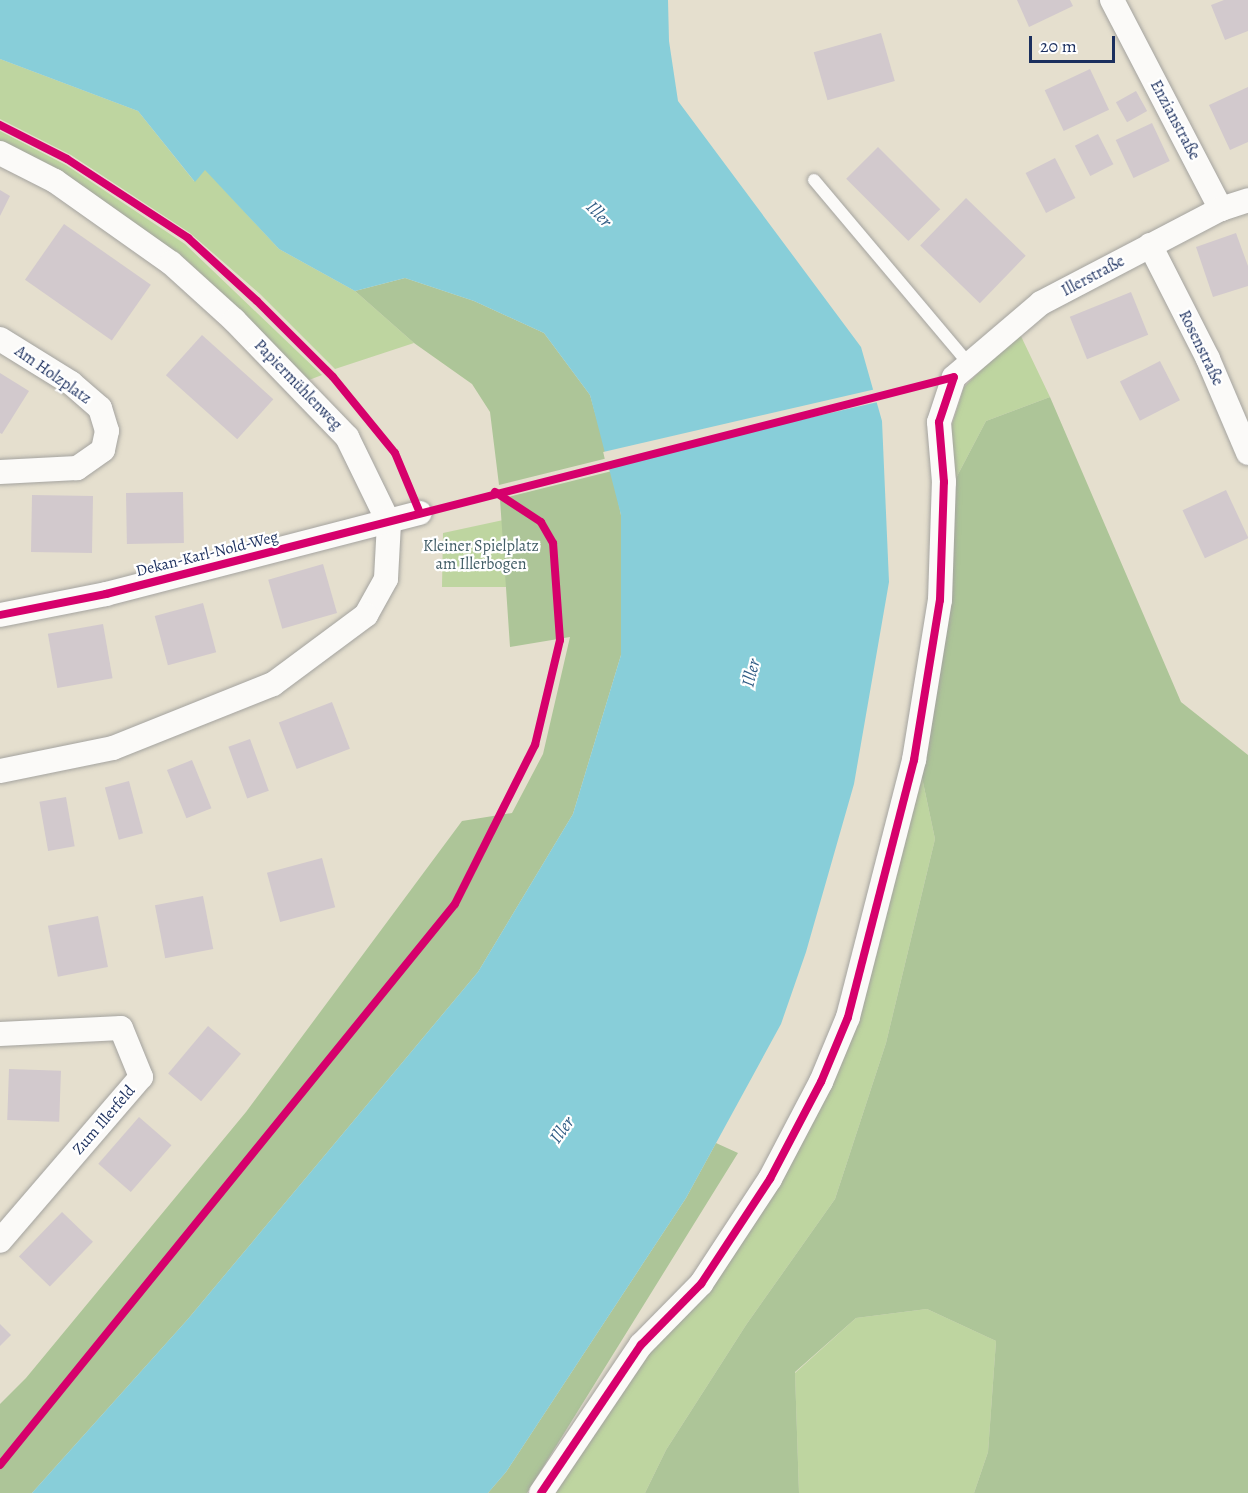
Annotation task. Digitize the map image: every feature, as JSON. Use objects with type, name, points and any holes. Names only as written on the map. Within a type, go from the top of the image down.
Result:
[{"type":"street","name":"Enzianstraße","points":[[1112,0],[1221,208]]},
{"type":"street","name":"Papiermühlenweg","points":[[0,153],[55,181],[171,262],[234,320],[347,437],[389,523],[386,579],[366,615],[273,684],[113,748],[0,771]]},
{"type":"street","name":"Illerstraße","points":[[961,370],[1041,303],[1221,208],[1248,200]]},
{"type":"street","name":"Rosenstraße","points":[[1149,245],[1208,359],[1248,453]]},
{"type":"street","name":"Am Holzplatz","points":[[0,339],[78,389],[100,408],[106,431],[103,450],[77,468],[0,472]]},
{"type":"street","points":[[541,1493],[641,1345],[701,1284],[770,1179],[821,1082],[848,1017],[914,760],[940,600],[945,482],[939,422],[961,370]]},
{"type":"street","name":"Dekan-Karl-Nold-Weg","points":[[0,615],[106,594],[389,523],[420,513]]},
{"type":"street","name":"Zum Illerfeld","points":[[0,1034],[121,1028],[141,1077],[0,1240]]},
{"type":"lane","points":[[814,180],[961,370]]},
{"type":"green space","points":[[0,59],[138,111],[194,181],[205,169],[279,249],[355,291],[414,343],[335,369],[260,294],[190,233],[71,155],[0,119]]},
{"type":"green space","points":[[0,131],[66,165],[185,244],[322,375],[309,380],[0,147]]},
{"type":"green space","points":[[405,278],[474,301],[544,333],[590,395],[608,458],[499,485],[490,412],[472,384],[414,343],[355,291]]},
{"type":"green space","points":[[1019,332],[1050,397],[986,421],[954,482],[949,434],[964,387]]},
{"type":"green space","points":[[1050,397],[1181,702],[1248,755],[1248,1493],[974,1493],[988,1452],[996,1341],[927,1309],[856,1318],[795,1372],[799,1493],[645,1493],[666,1450],[746,1325],[835,1199],[886,1043],[935,839],[920,768],[954,482],[986,421]]},
{"type":"green space","points":[[612,471],[621,515],[621,655],[573,814],[478,972],[188,1319],[32,1493],[0,1493],[0,1404],[26,1378],[246,1112],[462,821],[512,813],[543,754],[570,637],[510,647],[500,499]]},
{"type":"green space","name":"Kleiner Spielplatz am Illerbogen","points":[[508,519],[515,587],[442,587],[443,533]]},
{"type":"green space","points":[[920,768],[935,839],[886,1043],[835,1199],[746,1325],[666,1450],[645,1493],[548,1493],[825,1085]]},
{"type":"green space","points":[[716,1143],[738,1153],[527,1493],[488,1493],[506,1472],[686,1198]]},
{"type":"green space","points":[[927,1309],[996,1341],[988,1452],[974,1493],[799,1493],[795,1373],[856,1318]]},
{"type":"water","name":"Iller","points":[[0,0],[668,0],[669,41],[678,101],[861,347],[882,421],[889,582],[854,784],[806,952],[781,1024],[686,1198],[506,1472],[488,1493],[32,1493],[188,1319],[478,972],[573,814],[621,655],[621,515],[590,395],[544,333],[474,301],[405,278],[355,291],[279,249],[205,170],[195,182],[138,111],[0,59]]},
{"type":"pier","points":[[876,389],[879,402],[606,465],[603,452]]},
{"type":"building","points":[[1017,0],[1070,0],[1073,6],[1029,27]]},
{"type":"building","points":[[1224,0],[1248,0],[1248,31],[1225,40],[1211,5]]},
{"type":"building","points":[[881,33],[895,81],[827,100],[814,52]]},
{"type":"building","points":[[1090,69],[1109,110],[1064,131],[1045,90]]},
{"type":"building","points":[[1248,87],[1248,142],[1230,150],[1209,105]]},
{"type":"building","points":[[1136,91],[1147,111],[1127,122],[1116,102]]},
{"type":"building","points":[[1152,123],[1170,161],[1133,178],[1116,140]]},
{"type":"building","points":[[1098,134],[1113,164],[1090,176],[1075,146]]},
{"type":"building","points":[[878,147],[940,209],[908,241],[846,179]]},
{"type":"building","points":[[1055,158],[1075,198],[1046,213],[1026,173]]},
{"type":"building","points":[[0,190],[10,196],[0,216]]},
{"type":"building","points":[[966,198],[1026,256],[980,303],[920,245]]},
{"type":"building","points":[[64,224],[151,285],[112,341],[25,280]]},
{"type":"building","points":[[1236,233],[1248,266],[1248,286],[1213,297],[1196,247]]},
{"type":"building","points":[[1131,292],[1148,335],[1087,359],[1070,317]]},
{"type":"building","points":[[202,335],[273,399],[237,439],[166,375]]},
{"type":"building","points":[[1160,361],[1180,400],[1140,421],[1120,381]]},
{"type":"building","points":[[0,373],[29,391],[2,434],[0,433]]},
{"type":"building","points":[[1226,490],[1248,538],[1205,558],[1182,510]]},
{"type":"building","points":[[183,492],[184,543],[127,544],[126,493]]},
{"type":"building","points":[[32,495],[93,496],[92,553],[31,552]]},
{"type":"building","points":[[323,564],[337,613],[282,629],[268,580]]},
{"type":"building","points":[[203,603],[216,652],[168,665],[155,616]]},
{"type":"building","points":[[103,624],[113,678],[57,688],[48,634]]},
{"type":"building","points":[[332,702],[350,749],[297,769],[279,722]]},
{"type":"building","points":[[250,739],[269,791],[247,799],[228,747]]},
{"type":"building","points":[[192,760],[211,808],[186,818],[167,770]]},
{"type":"building","points":[[129,781],[143,833],[119,840],[105,787]]},
{"type":"building","points":[[66,797],[75,846],[48,851],[39,802]]},
{"type":"building","points":[[322,858],[335,907],[280,922],[267,873]]},
{"type":"building","points":[[203,896],[213,949],[165,958],[155,905]]},
{"type":"building","points":[[98,916],[108,967],[58,977],[48,926]]},
{"type":"building","points":[[208,1026],[241,1054],[201,1101],[168,1073]]},
{"type":"building","points":[[9,1069],[61,1071],[59,1122],[7,1120]]},
{"type":"building","points":[[139,1117],[171,1145],[131,1192],[98,1164]]},
{"type":"building","points":[[62,1212],[93,1242],[50,1286],[19,1257]]},
{"type":"building","points":[[0,1324],[11,1335],[0,1346]]},
{"type":"cycle path","points":[[0,125],[67,159],[188,238],[257,301],[333,377],[395,453],[420,513]]},
{"type":"cycle path","points":[[0,615],[106,594],[954,377]]},
{"type":"cycle path","points":[[541,1493],[641,1345],[701,1284],[770,1179],[821,1082],[848,1017],[914,760],[940,600],[944,482],[939,422],[954,377]]},
{"type":"cycle path","points":[[0,1465],[455,904],[535,745],[560,640],[553,543],[541,522],[495,492]]}]
